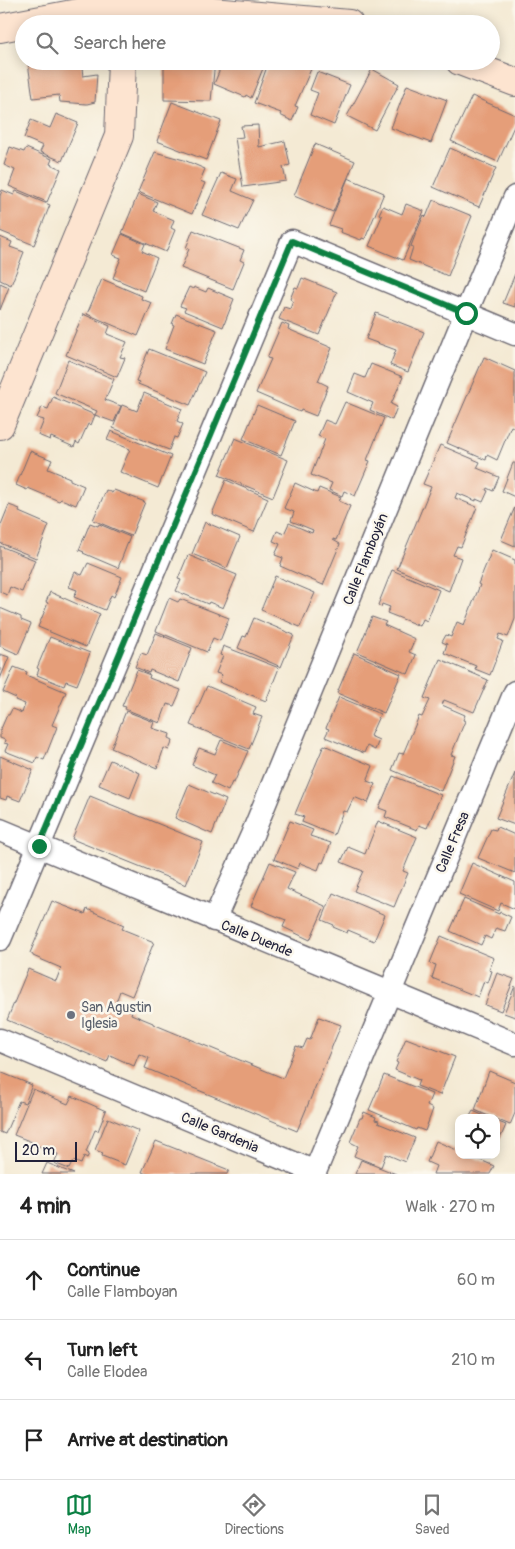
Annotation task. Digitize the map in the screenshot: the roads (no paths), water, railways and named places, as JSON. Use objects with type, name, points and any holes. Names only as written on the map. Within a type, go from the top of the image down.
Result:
[{"type":"main road","points":[[124,14],[146,15]]},
{"type":"main road","points":[[0,28],[15,26]]},
{"type":"main road","points":[[0,425],[119,136],[122,70]]},
{"type":"main road","points":[[484,70],[515,82]]},
{"type":"street","name":"Calle Flamboyán","points":[[214,920],[252,835],[515,197]]},
{"type":"street","points":[[0,938],[292,241],[515,334]]},
{"type":"street","name":"Calle Fresa","points":[[390,992],[515,692]]},
{"type":"street","name":"Calle Duende","points":[[0,830],[515,1044]]},
{"type":"street","name":"Calle Gardenia","points":[[0,1040],[315,1172],[390,992]]},
{"type":"place","name":"San Agustin Iglesia","points":[[71,1015]]}]
